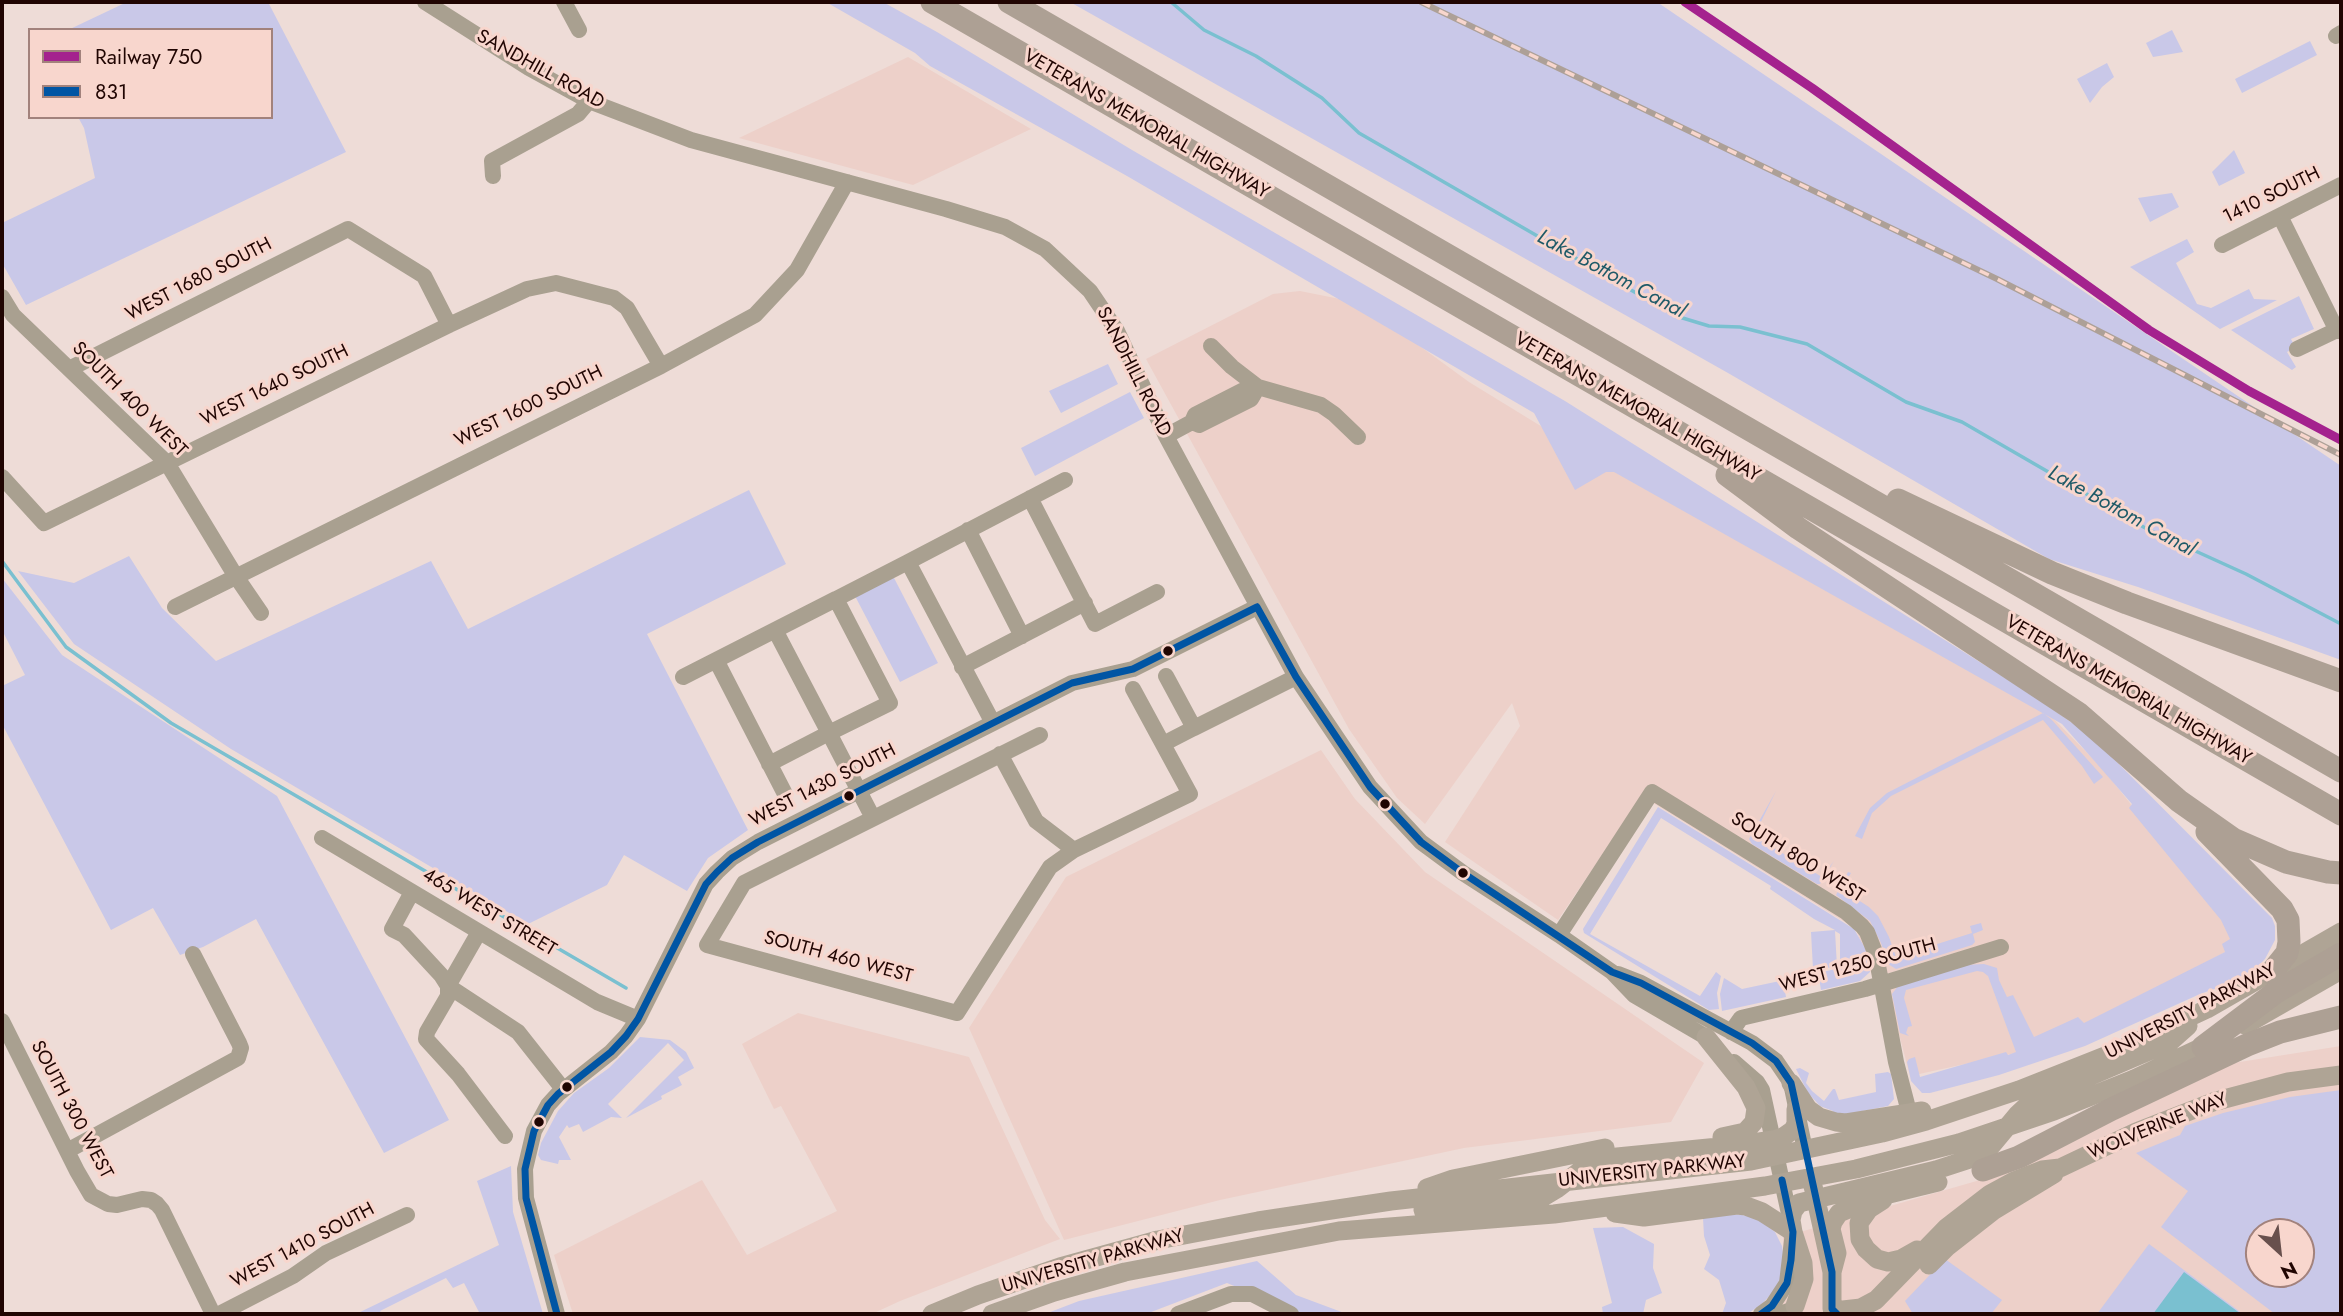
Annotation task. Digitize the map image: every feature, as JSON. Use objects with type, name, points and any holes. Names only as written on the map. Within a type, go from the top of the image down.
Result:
[{"type":"highway","name":"VETERANS MEMORIAL HIGHWAY","points":[[932,2],[2341,814]]},
{"type":"highway","name":"VETERANS MEMORIAL HIGHWAY","points":[[1009,2],[2341,771]]},
{"type":"highway","points":[[1646,414],[1798,528],[2078,713],[2179,801],[2233,839],[2286,862],[2341,873]]},
{"type":"highway","points":[[1746,428],[2052,573],[2341,681]]},
{"type":"highway","points":[[2179,801],[2282,909],[2288,920],[2290,942],[2287,953],[2271,973]]},
{"type":"highway","points":[[2203,1047],[2276,992],[2341,954]]},
{"type":"highway","points":[[2203,1047],[2278,1023],[2341,1012]]},
{"type":"highway","points":[[1983,1170],[2019,1157],[2247,1045],[2280,1032],[2341,1017]]},
{"type":"main road","name":"UNIVERSITY PARKWAY","points":[[932,1314],[1049,1270],[1158,1240],[1268,1219],[1391,1201],[1725,1165],[1775,1148],[1805,1150],[1893,1130],[1968,1107],[2079,1067],[2151,1036],[2207,1009],[2341,932]]},
{"type":"main road","name":"UNIVERSITY PARKWAY","points":[[992,1314],[1054,1292],[1125,1272],[1339,1231],[1454,1224],[1582,1210],[1782,1183],[1910,1156],[2006,1128],[2100,1093],[2203,1047],[2341,970]]},
{"type":"main road","points":[[1788,1311],[1804,1279],[1803,1263],[1793,1232],[1791,1215],[1799,1203],[1969,1160],[1987,1151],[2032,1101],[2170,1042],[2207,1009]]},
{"type":"main road","points":[[1391,1201],[1453,1179],[1604,1149],[1735,1136],[1745,1132],[1756,1116],[1755,1101],[1706,1037]]},
{"type":"main road","name":"WOLVERINE WAY","points":[[1880,1305],[1946,1228],[1990,1194],[2014,1181],[2042,1170],[2060,1168],[2136,1132],[2213,1102],[2288,1082],[2341,1075]]},
{"type":"main road","points":[[1791,1083],[1808,1109],[1831,1121],[1846,1123],[1909,1112],[1968,1107]]},
{"type":"main road","points":[[1833,1307],[1832,1272],[1837,1253],[1831,1229],[1836,1216],[1863,1201],[1983,1170],[2041,1140],[2100,1093]]},
{"type":"main road","points":[[1775,1148],[1783,1137],[1793,1130],[1797,1118],[1796,1109]]},
{"type":"main road","name":"SANDHILL ROAD","points":[[1805,1150],[1832,1272]]},
{"type":"main road","name":"WOLVERINE WAY","points":[[1880,1305],[1969,1228],[2051,1177],[2060,1168]]},
{"type":"main road","points":[[1339,1231],[1389,1214],[1536,1199],[1551,1193],[1568,1180]]},
{"type":"main road","points":[[1901,1193],[1872,1206],[1859,1223],[1860,1239],[1870,1254],[1882,1261],[1898,1261],[1946,1228]]},
{"type":"main road","points":[[1582,1210],[1644,1217],[1737,1205],[1762,1212],[1793,1232]]},
{"type":"main road","points":[[1833,1307],[1842,1299],[1880,1305]]},
{"type":"main road","points":[[1788,1311],[1814,1302],[1833,1307]]},
{"type":"street","name":"SANDHILL ROAD","points":[[425,2],[450,8],[530,68],[589,101],[691,140],[1004,227],[1045,249],[1071,270],[1090,291],[1117,331],[1166,436],[1257,607],[1296,677],[1370,787],[1421,842],[1612,972],[1634,995],[1706,1037],[1762,1090],[1793,1232],[1787,1283],[1772,1306],[1762,1314]]},
{"type":"street","points":[[564,2],[579,30]]},
{"type":"street","points":[[493,176],[492,161],[578,114],[589,101]]},
{"type":"street","name":"WEST 1600 SOUTH","points":[[175,607],[660,366],[755,315],[797,270],[846,183]]},
{"type":"street","name":"1410 SOUTH","points":[[2222,245],[2341,185]]},
{"type":"street","points":[[2280,216],[2339,329],[2297,349]]},
{"type":"street","name":"WEST 1680 SOUTH","points":[[69,369],[348,229],[424,276],[449,325]]},
{"type":"street","name":"WEST 1640 SOUTH","points":[[2,477],[44,523],[449,325],[527,289],[556,283],[614,298],[627,307],[660,366]]},
{"type":"street","name":"SOUTH 400 WEST","points":[[2,297],[13,315],[167,463],[235,575],[261,612]]},
{"type":"street","points":[[1211,346],[1258,387],[1321,405],[1358,437]]},
{"type":"street","points":[[1166,436],[1192,422],[1195,415],[1244,390],[1258,387]]},
{"type":"street","points":[[683,677],[1065,480]]},
{"type":"street","points":[[1030,498],[1095,624],[1157,592]]},
{"type":"street","points":[[968,530],[1022,636]]},
{"type":"street","points":[[908,562],[993,723]]},
{"type":"street","points":[[769,764],[890,703],[836,599]]},
{"type":"street","points":[[962,667],[1085,603]]},
{"type":"street","name":"WEST 1430 SOUTH","points":[[557,1314],[526,1198],[525,1169],[530,1144],[548,1105],[563,1089],[611,1052],[638,1019],[706,884],[717,872],[732,858],[758,842],[1072,683],[1133,669],[1257,607]]},
{"type":"street","points":[[775,630],[873,818],[1040,735]]},
{"type":"street","points":[[716,660],[784,792]]},
{"type":"street","points":[[1166,676],[1194,729]]},
{"type":"street","points":[[1163,744],[1296,677]]},
{"type":"street","points":[[1000,754],[1036,821],[1074,850],[1190,794],[1133,689]]},
{"type":"street","name":"SOUTH 800 WEST","points":[[1559,935],[1651,792],[1855,918],[1867,932],[1882,984],[1896,1062],[1909,1112]]},
{"type":"street","name":"SOUTH 460 WEST","points":[[873,818],[744,883],[707,945],[957,1013],[1050,867],[1074,850]]},
{"type":"street","name":"465 WEST STREET","points":[[322,838],[597,1002],[638,1019]]},
{"type":"street","points":[[412,892],[392,929],[404,935],[448,986],[518,1032],[563,1089]]},
{"type":"street","points":[[479,932],[448,986],[448,996],[427,1032],[426,1039],[458,1074],[505,1136]]},
{"type":"street","name":"WEST 1250 SOUTH","points":[[1731,1032],[1741,1018],[1849,994],[2001,947]]},
{"type":"street","points":[[67,1151],[234,1061],[240,1054],[239,1043],[193,954]]},
{"type":"street","name":"SANDHILL ROAD","points":[[1612,972],[1641,983],[1752,1043],[1776,1061],[1791,1083],[1805,1150]]},
{"type":"street","name":"SOUTH 300 WEST","points":[[2,1021],[84,1184],[97,1199],[117,1205],[142,1199],[157,1204],[213,1314]]},
{"type":"street","name":"WEST 1410 SOUTH","points":[[219,1314],[293,1276],[326,1253],[407,1215]]},
{"type":"street","points":[[1184,1312],[1231,1294],[1252,1294],[1291,1314]]},
{"type":"shaded area","points":[[127,2],[268,2],[346,152],[26,305],[2,263],[2,223],[95,178],[84,128],[79,119],[273,119],[273,28],[72,28]]},
{"type":"shaded area","points":[[826,2],[883,2],[937,32],[1132,150],[1565,401],[2029,693],[2091,736],[2272,918],[2275,940],[2265,959],[2256,968],[2223,986],[2085,1046],[1999,1075],[1922,1093],[1911,1081],[1907,1062],[1909,1059],[1915,1057],[1920,1077],[2006,1052],[2008,1055],[2016,1052],[1988,976],[1983,972],[1977,971],[1906,990],[1904,998],[1912,1026],[1908,1027],[1906,1033],[1909,1036],[1900,1033],[1892,994],[1898,986],[1964,965],[1984,964],[1997,968],[2007,997],[2013,995],[2034,1037],[2078,1017],[2084,1023],[2225,952],[2222,944],[2230,939],[2221,920],[2129,808],[2132,804],[2062,724],[1614,472],[1606,472],[1575,490],[1534,413],[1127,176],[930,66],[915,53]]},
{"type":"shaded area","points":[[1070,2],[1657,2],[2341,466],[2341,660],[2138,587],[2049,559],[1728,373]]},
{"type":"shaded area","points":[[2172,30],[2183,52],[2153,57],[2146,43]]},
{"type":"shaded area","points":[[2310,41],[2317,55],[2242,93],[2235,79]]},
{"type":"shaded area","points":[[908,57],[1031,129],[913,185],[739,138]]},
{"type":"shaded area","points":[[2107,63],[2114,77],[2090,103],[2077,79]]},
{"type":"shaded area","points":[[2234,150],[2245,173],[2219,186],[2212,172]]},
{"type":"shaded area","points":[[2172,193],[2179,207],[2150,222],[2138,198]]},
{"type":"shaded area","points":[[2187,239],[2194,252],[2176,263],[2197,304],[2211,308],[2249,289],[2254,299],[2277,300],[2220,329],[2130,267]]},
{"type":"shaded area","points":[[1300,291],[1340,299],[1406,336],[1469,382],[1588,455],[2039,704],[2103,769],[2241,944],[2043,1047],[1910,1076],[1887,988],[1980,958],[1977,946],[1873,978],[1856,929],[1642,796],[1558,920],[1445,842],[1520,726],[1512,703],[1425,824],[1397,798],[1349,729],[1146,359],[1273,294]]},
{"type":"shaded area","points":[[2299,296],[2314,329],[2291,339],[2295,347],[2287,352],[2296,367],[2292,370],[2231,330]]},
{"type":"shaded area","points":[[1108,364],[1118,384],[1061,413],[1049,391]]},
{"type":"shaded area","points":[[1130,392],[1144,418],[1035,476],[1021,448]]},
{"type":"shaded area","points":[[749,490],[786,564],[647,634],[748,830],[708,858],[687,891],[624,855],[607,885],[528,924],[231,749],[74,644],[18,571],[74,583],[129,556],[162,608],[216,661],[431,561],[468,629]]},
{"type":"shaded area","points":[[893,576],[938,663],[900,682],[855,596]]},
{"type":"shaded area","points":[[2,578],[62,655],[277,796],[449,1120],[384,1153],[256,919],[203,947],[180,955],[153,908],[111,930],[2,724],[2,686],[25,675],[2,630]]},
{"type":"shaded area","points":[[2043,713],[2103,777],[2094,784],[2043,720],[1891,796],[1872,813],[1862,839],[1855,836],[1870,808],[1887,793]]},
{"type":"shaded area","points":[[1321,750],[1355,799],[1425,872],[1704,1063],[1671,1122],[1464,1148],[1220,1200],[1064,1240],[969,1028],[1066,877]]},
{"type":"shaded area","points":[[1776,791],[1754,836],[1822,877],[1834,861],[1820,884],[1752,844],[1749,839]]},
{"type":"shaded area","points":[[1658,807],[1854,929],[1865,948],[1870,972],[1860,981],[1821,990],[1819,978],[1811,978],[1809,975],[1840,968],[1840,934],[1835,931],[1837,967],[1813,969],[1811,932],[1835,930],[1770,889],[1771,886],[1661,818],[1590,934],[1700,996],[1716,972],[1721,976],[1717,993],[1719,1009],[1709,1010],[1584,933],[1583,929]]},
{"type":"shaded area","points":[[1848,872],[1851,873],[1841,889],[1878,916],[1896,957],[1972,933],[1970,926],[1981,923],[1983,930],[1973,934],[1975,942],[1972,945],[1896,969],[1888,964],[1870,921],[1836,895]]},
{"type":"shaded area","points":[[1724,978],[1742,989],[1794,978],[1795,982],[1788,985],[1786,997],[1722,1011],[1720,994]]},
{"type":"shaded area","points":[[798,1013],[969,1057],[1045,1220],[1060,1239],[872,1314],[573,1314],[554,1255],[702,1180],[747,1255],[837,1211],[781,1106],[774,1109],[742,1044]]},
{"type":"shaded area","points":[[640,1037],[670,1040],[686,1052],[694,1068],[678,1077],[682,1085],[626,1118],[684,1060],[668,1043],[608,1104],[622,1118],[611,1117],[583,1132],[579,1124],[569,1128],[567,1125],[559,1137],[571,1160],[559,1160],[558,1164],[541,1160],[538,1155],[541,1143],[558,1111],[574,1093],[609,1068]]},
{"type":"shaded area","points":[[2341,1046],[2341,1314],[1748,1314],[1760,1309],[1783,1281],[1783,1237],[1980,1180],[2227,1064]]},
{"type":"shaded area","points":[[1800,1068],[1809,1073],[1806,1083],[1824,1101],[1833,1089],[1839,1100],[1876,1092],[1875,1074],[1888,1072],[1891,1074],[1894,1099],[1888,1106],[1848,1114],[1833,1114],[1833,1111],[1820,1106],[1808,1093],[1796,1069]]},
{"type":"shaded area","points":[[2341,1090],[2341,1314],[2275,1314],[2161,1227],[2188,1191],[2136,1153],[2180,1135],[2185,1126],[2223,1113],[2290,1097]]},
{"type":"shaded area","points":[[511,1166],[513,1212],[543,1314],[480,1314],[464,1283],[453,1288],[446,1278],[380,1311],[382,1314],[356,1314],[499,1245],[477,1181]]},
{"type":"shaded area","points":[[1733,1214],[1750,1216],[1775,1232],[1782,1246],[1784,1260],[1782,1277],[1774,1291],[1762,1304],[1747,1314],[1722,1314],[1726,1303],[1719,1280],[1704,1269],[1710,1255],[1704,1236],[1703,1218]]},
{"type":"shaded area","points":[[1623,1227],[1654,1244],[1653,1268],[1662,1293],[1646,1300],[1643,1314],[1603,1314],[1602,1307],[1612,1303],[1593,1228]]},
{"type":"shaded area","points":[[2149,1244],[2243,1314],[2097,1314]]},
{"type":"shaded area","points":[[1945,1259],[2002,1300],[1991,1314],[1913,1314],[1905,1301]]},
{"type":"shaded area","points":[[1257,1261],[1296,1295],[1347,1314],[1301,1314],[1227,1283],[1146,1314],[1045,1314],[1079,1301]]},
{"type":"shaded area","points":[[2184,1272],[2241,1314],[2153,1314]]},
{"type":"waterway","name":"Lake Bottom Canal","points":[[1171,2],[1204,30],[1256,56],[1322,98],[1359,133],[1676,316],[1709,326],[1740,327],[1807,344],[1906,402],[1962,422],[2147,529],[2246,574],[2341,624]]},
{"type":"waterway","points":[[2,561],[66,647],[171,723],[626,988]]},
{"type":"railway","points":[[1421,2],[1997,279],[2341,455]]},
{"type":"rail line","name":"750","points":[[1685,2],[1812,88],[2149,330],[2249,391],[2341,440]]},
{"type":"transit line","name":"831","points":[[1257,607],[1296,677],[1370,787],[1421,842],[1612,972],[1641,983],[1752,1043],[1776,1061],[1791,1083],[1832,1272],[1832,1309],[1837,1314]]},
{"type":"transit line","name":"831","points":[[557,1314],[526,1198],[525,1169],[534,1131],[548,1105],[558,1094],[611,1052],[626,1036],[638,1019],[706,884],[717,872],[732,858],[758,842],[1072,683],[1133,669],[1257,607]]},
{"type":"transit line","name":"831","points":[[1761,1314],[1772,1306],[1787,1283],[1791,1260],[1793,1232],[1782,1180]]}]
